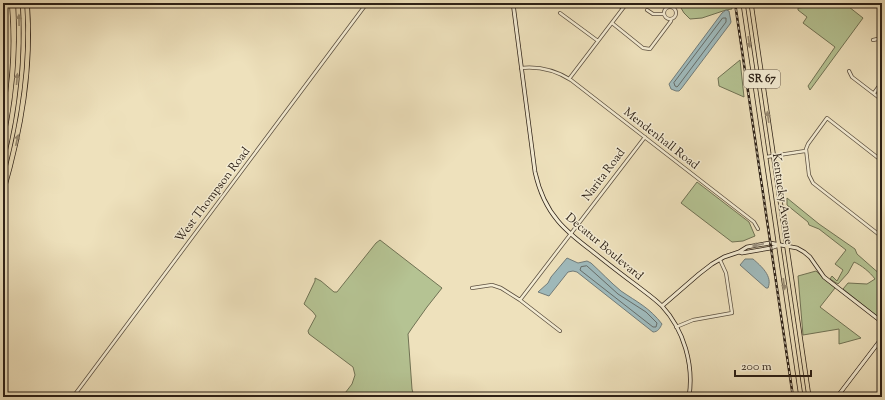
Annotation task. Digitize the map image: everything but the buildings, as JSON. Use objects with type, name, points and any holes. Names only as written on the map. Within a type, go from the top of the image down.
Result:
[{"type":"highway","points":[[3,107],[8,58],[7,3]]},
{"type":"highway","points":[[3,159],[12,118],[17,79],[19,42],[18,3]]},
{"type":"highway","points":[[3,192],[17,140],[24,96],[28,49],[27,3]]},
{"type":"main road","name":"Kentucky Avenue","points":[[743,3],[801,397]]},
{"type":"main road","name":"Kentucky Avenue","points":[[751,3],[809,397]]},
{"type":"street","name":"West Thompson Road","points":[[73,397],[367,3]]},
{"type":"street","name":"Decatur Boulevard","points":[[513,3],[535,169],[539,186],[544,198],[551,212],[570,234],[662,306],[676,327],[685,346],[689,365],[689,397]]},
{"type":"street","points":[[615,3],[623,8]]},
{"type":"street","points":[[569,79],[627,3]]},
{"type":"street","points":[[671,7],[672,3]]},
{"type":"street","points":[[873,3],[878,3]]},
{"type":"street","points":[[612,23],[643,48],[650,49],[672,21],[671,19],[676,13],[671,7]]},
{"type":"street","points":[[664,14],[666,8],[671,7]]},
{"type":"street","points":[[647,10],[653,14],[664,14],[666,17],[671,19]]},
{"type":"street","points":[[560,13],[598,41]]},
{"type":"street","points":[[873,40],[882,38]]},
{"type":"street","name":"Mendenhall Road","points":[[521,68],[532,67],[548,69],[569,79],[754,222],[758,229]]},
{"type":"street","points":[[850,71],[852,77],[882,100]]},
{"type":"street","points":[[874,93],[882,82]]},
{"type":"street","points":[[882,161],[827,118],[808,144],[806,151],[809,175],[813,183],[882,238]]},
{"type":"street","name":"Narita Road","points":[[520,300],[645,137]]},
{"type":"street","points":[[766,157],[806,151]]},
{"type":"street","points":[[662,306],[710,265],[747,248],[770,243],[797,248],[804,252],[810,257],[824,277],[882,322]]},
{"type":"street","points":[[739,252],[742,253],[771,248],[779,245]]},
{"type":"street","points":[[676,327],[693,320],[732,313],[726,273],[720,260]]},
{"type":"street","points":[[472,288],[498,286],[520,300],[560,331]]},
{"type":"street","points":[[837,397],[882,338]]},
{"type":"green space","points":[[678,3],[731,3],[732,9],[702,18],[690,19]]},
{"type":"green space","points":[[811,3],[844,3],[863,18],[810,90],[808,86],[835,47],[803,23],[807,17],[798,10],[798,8],[808,7]]},
{"type":"green space","points":[[740,60],[744,97],[719,86],[718,78]]},
{"type":"green space","points":[[697,182],[749,222],[755,236],[743,241],[732,242],[681,203]]},
{"type":"green space","points":[[787,198],[819,224],[855,249],[857,254],[882,276],[882,310],[877,316],[843,289],[848,283],[867,284],[875,279],[865,269],[854,262],[848,273],[838,284],[830,279],[832,276],[837,281],[843,270],[835,264],[846,250],[819,229],[809,225],[808,222],[787,205]]},
{"type":"green space","points":[[380,240],[442,288],[408,334],[412,389],[414,397],[342,397],[352,384],[355,375],[353,367],[309,334],[308,331],[316,316],[304,304],[315,278],[334,292],[337,292]]},
{"type":"green space","points":[[816,271],[835,288],[820,307],[861,338],[839,344],[839,329],[803,335],[798,276]]},
{"type":"water","points":[[726,10],[729,11],[730,24],[681,89],[676,91],[671,89],[669,84],[722,13]]},
{"type":"water","points":[[567,258],[578,263],[587,261],[591,263],[621,291],[653,314],[662,324],[660,328],[653,332],[577,272],[568,272],[549,296],[538,292],[548,283],[551,277]]},
{"type":"water","points":[[745,259],[753,259],[763,268],[769,279],[768,288],[766,288],[740,265]]},
{"type":"railway","points":[[735,3],[793,397]]}]
